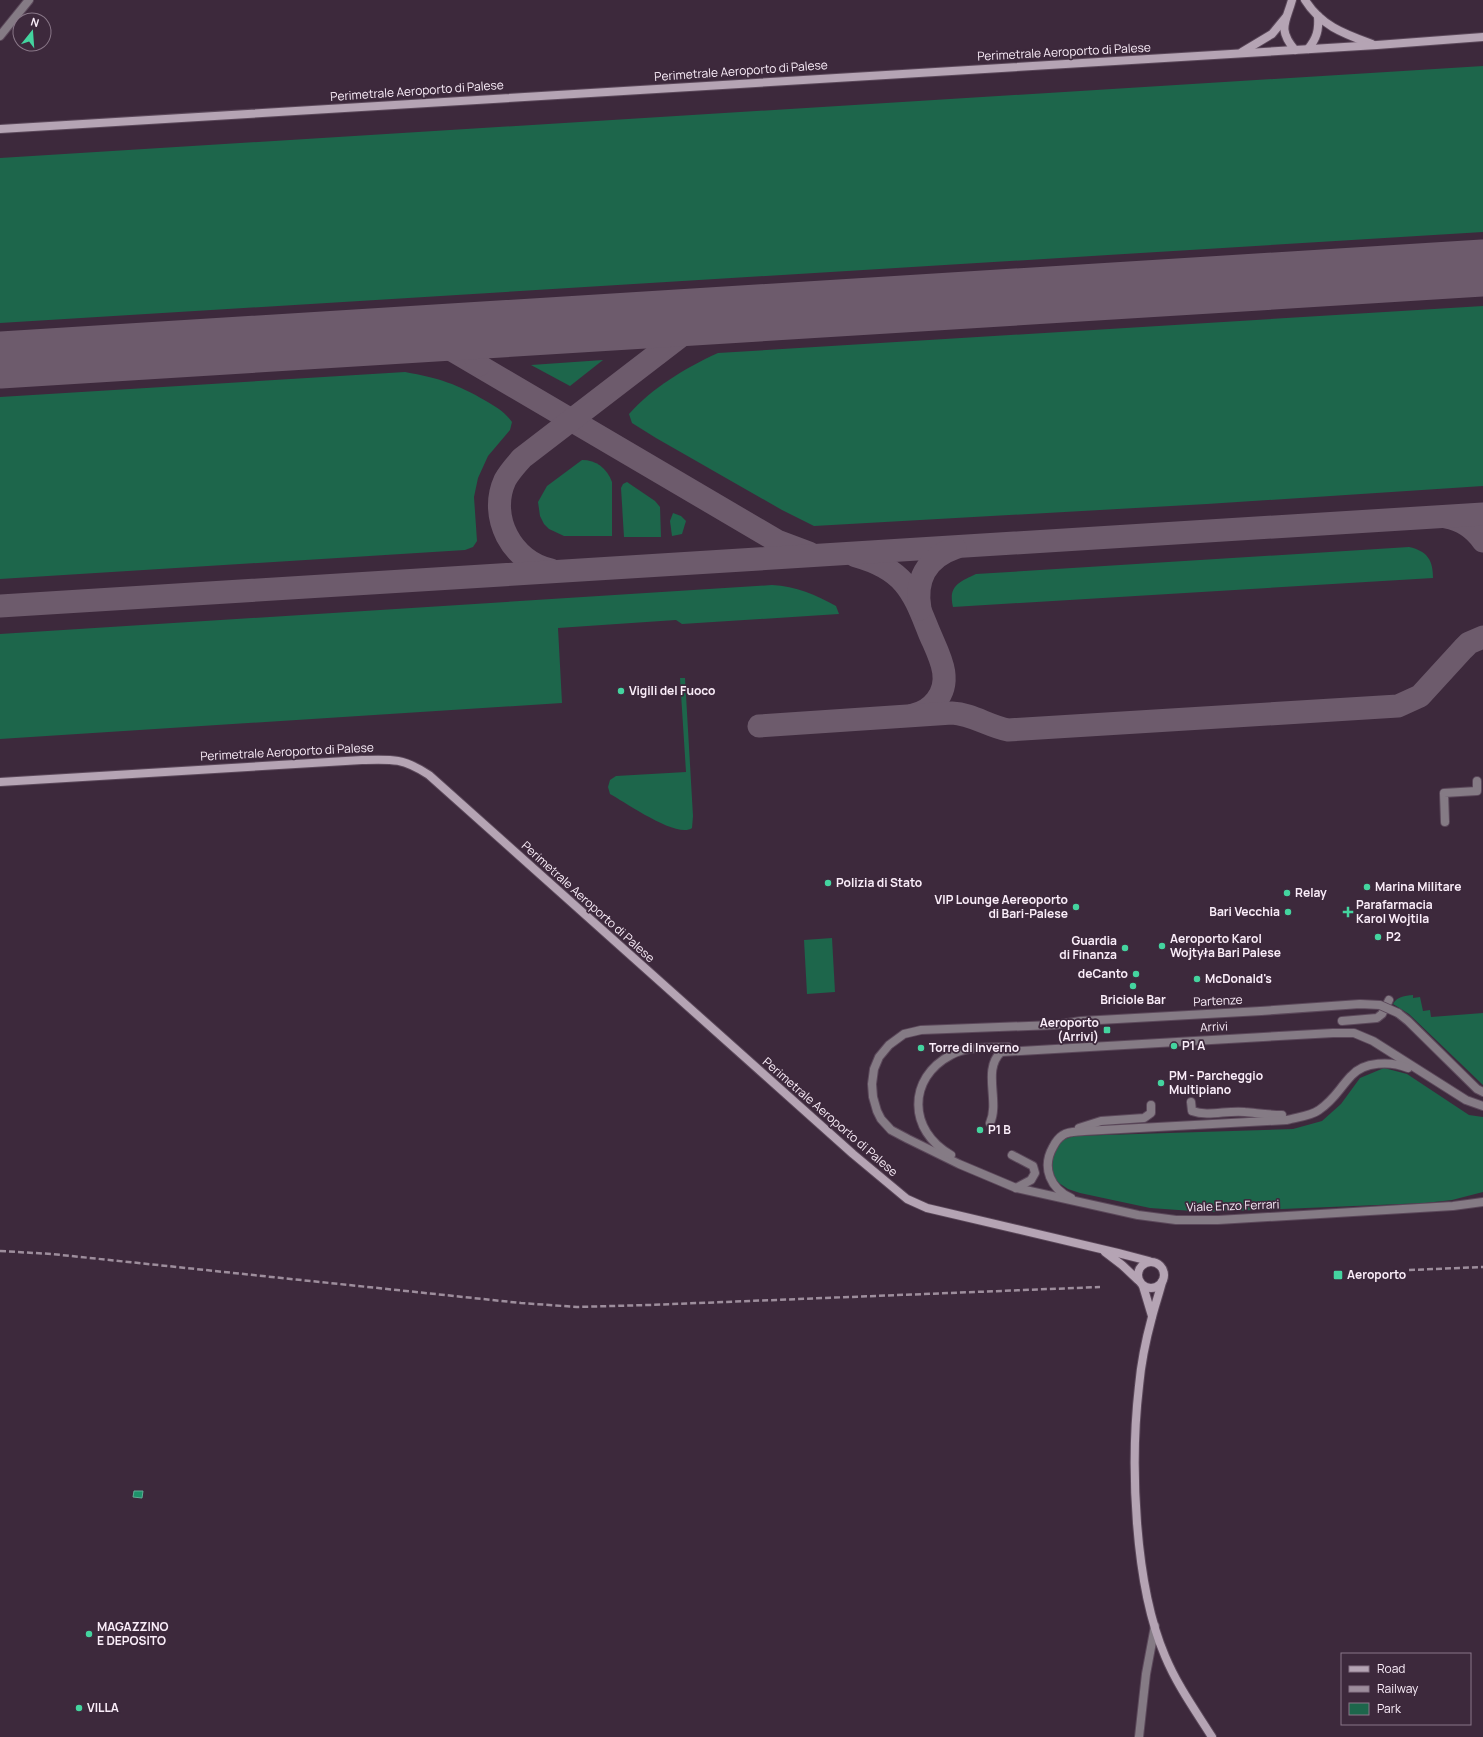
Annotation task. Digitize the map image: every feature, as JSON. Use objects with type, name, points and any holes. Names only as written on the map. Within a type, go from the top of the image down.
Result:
[{"type":"street","points":[[0,36],[29,0]]},
{"type":"street","points":[[1292,0],[1286,17],[1284,29],[1285,36],[1295,50]]},
{"type":"street","points":[[1305,0],[1318,16],[1336,30],[1377,45]]},
{"type":"street","points":[[1308,49],[1318,31],[1318,16]]},
{"type":"street","points":[[1240,53],[1272,34],[1286,17]]},
{"type":"street","name":"Perimetrale Aeroporto di Palese","points":[[0,129],[1377,45],[1483,37]]},
{"type":"street","name":"Perimetrale Aeroporto di Palese","points":[[0,782],[391,758],[414,765],[429,775],[694,1013],[853,1154],[908,1200],[927,1208],[1149,1261]]},
{"type":"street","points":[[1445,822],[1444,793],[1477,791],[1476,781]]},
{"type":"street","points":[[1342,1021],[1377,1018],[1382,1014],[1389,1000]]},
{"type":"street","name":"Partenze","points":[[990,1177],[935,1153],[891,1130],[881,1119],[873,1097],[872,1084],[874,1068],[879,1057],[889,1045],[904,1034],[921,1030],[1054,1025],[1081,1021],[1360,1004],[1380,1005],[1398,1013],[1408,1020],[1477,1089],[1483,1092]]},
{"type":"street","name":"Arrivi","points":[[990,1123],[994,1111],[992,1069],[995,1058],[1001,1052],[1349,1032],[1373,1041],[1466,1100],[1483,1106]]},
{"type":"street","points":[[990,1177],[938,1148],[921,1123],[918,1108],[920,1093],[931,1069],[952,1054],[979,1048],[1051,1045]]},
{"type":"street","points":[[1070,1132],[1287,1120],[1317,1111],[1333,1099],[1352,1075],[1367,1066],[1387,1062],[1400,1064],[1428,1076]]},
{"type":"street","points":[[1191,1102],[1192,1111],[1200,1114],[1244,1112],[1262,1115],[1305,1115]]},
{"type":"street","points":[[1084,1204],[1056,1189],[1048,1175],[1046,1166],[1050,1151],[1056,1142],[1063,1135],[1101,1121],[1144,1118],[1151,1113],[1151,1105]]},
{"type":"street","points":[[1012,1155],[1033,1166],[1035,1173],[1031,1180],[1016,1188]]},
{"type":"street","name":"Viale Enzo Ferrari","points":[[990,1177],[1016,1188],[1084,1204],[1138,1215],[1176,1220],[1218,1220],[1371,1211],[1483,1201]]},
{"type":"street","name":"Perimetrale Aeroporto di Palese","points":[[1100,1249],[1113,1257],[1141,1283]]},
{"type":"street","points":[[1152,1316],[1137,1272],[1141,1265],[1149,1261],[1157,1262],[1162,1268],[1164,1275],[1152,1316],[1139,1385],[1136,1476],[1141,1550],[1146,1586],[1155,1626],[1164,1655],[1178,1684],[1212,1737]]},
{"type":"street","points":[[1141,1283],[1151,1288],[1156,1287],[1162,1282]]},
{"type":"street","points":[[1139,1737],[1146,1674],[1155,1626]]},
{"type":"green space","points":[[1483,66],[1483,232],[0,323],[0,158]]},
{"type":"green space","points":[[1483,306],[1483,486],[1207,504],[814,526],[782,510],[656,438],[632,423],[629,414],[648,396],[670,379],[693,365],[718,353]]},
{"type":"green space","points":[[603,360],[570,386],[531,365]]},
{"type":"green space","points":[[405,372],[438,379],[466,390],[497,408],[512,422],[510,430],[488,456],[478,478],[474,497],[477,541],[473,547],[465,550],[0,579],[0,397]]},
{"type":"green space","points":[[582,460],[596,463],[604,469],[612,482],[612,536],[564,536],[549,529],[544,524],[540,516],[538,502],[547,486]]},
{"type":"green space","points":[[627,482],[655,501],[660,507],[661,537],[624,537],[621,488],[623,484]]},
{"type":"green space","points":[[673,513],[681,516],[686,521],[682,534],[672,536],[670,521]]},
{"type":"green space","points":[[1409,547],[1425,554],[1432,567],[1433,578],[953,607],[952,600],[952,594],[956,586],[960,582],[976,574]]},
{"type":"green space","points":[[772,585],[798,589],[821,598],[836,606],[839,614],[682,624],[676,620],[558,628],[562,703],[0,739],[0,634]]},
{"type":"green space","points":[[680,678],[685,678],[693,816],[692,828],[685,830],[663,824],[651,818],[610,794],[608,787],[610,780],[616,776],[686,772]]},
{"type":"green space","points":[[832,938],[835,992],[807,994],[804,940]]},
{"type":"green space","points":[[1413,995],[1413,998],[1420,997],[1423,1011],[1430,1010],[1431,1017],[1483,1013],[1483,1085],[1409,1014],[1393,1004],[1399,998]]},
{"type":"green space","points":[[1384,1068],[1407,1074],[1469,1115],[1483,1117],[1483,1192],[1452,1200],[1425,1203],[1207,1212],[1150,1208],[1080,1193],[1068,1189],[1059,1183],[1055,1179],[1051,1169],[1053,1151],[1063,1140],[1074,1136],[1293,1129],[1322,1121],[1341,1104],[1360,1078]]},
{"type":"shaded area","points":[[134,1491],[143,1491],[142,1498],[133,1497]]},
{"type":"taxiway","points":[[551,570],[537,565],[525,558],[515,548],[507,536],[502,523],[500,494],[509,474],[522,458],[690,329],[712,318],[727,315]]},
{"type":"taxiway","points":[[641,320],[652,325],[658,332],[660,336],[658,353]]},
{"type":"taxiway","points":[[479,365],[474,353],[474,343],[480,335],[492,329]]},
{"type":"taxiway","points":[[406,335],[434,340],[447,347],[777,541],[809,553]]},
{"type":"taxiway","points":[[0,606],[1483,514]]},
{"type":"taxiway","points":[[1446,517],[1467,525],[1476,532],[1483,541]]},
{"type":"taxiway","points":[[920,609],[919,589],[925,572],[930,564],[937,558],[945,552],[955,548]]},
{"type":"taxiway","points":[[856,556],[882,566],[904,583],[918,606],[943,666],[944,684],[941,693],[929,708],[923,712],[913,715]]},
{"type":"taxiway","points":[[759,726],[952,713],[973,718],[1008,730],[1398,706],[1420,696],[1469,643],[1483,637]]},
{"type":"runway","points":[[0,360],[1483,268]]},
{"type":"railway","points":[[0,1251],[52,1254],[521,1303],[577,1307],[1100,1287]]},
{"type":"railway","points":[[1409,1270],[1483,1267]]},
{"type":"place","name":"Vigili del Fuoco","points":[[621,691]]},
{"type":"place","name":"Polizia di Stato","points":[[828,883]]},
{"type":"place","name":"Marina Militare","points":[[1367,887]]},
{"type":"place","name":"Relay","points":[[1287,893]]},
{"type":"place","name":"VIP Lounge Aereoporto di Bari-Palese","points":[[1076,907]]},
{"type":"place","name":"Bari Vecchia","points":[[1288,912]]},
{"type":"place","name":"Parafarmacia Karol Wojtila","points":[[1348,912]]},
{"type":"place","name":"P2","points":[[1378,937]]},
{"type":"place","name":"Aeroporto Karol Wojtyła Bari Palese","points":[[1162,946]]},
{"type":"place","name":"Guardia di Finanza","points":[[1125,948]]},
{"type":"place","name":"deCanto","points":[[1136,974]]},
{"type":"place","name":"McDonald's","points":[[1197,979]]},
{"type":"place","name":"Briciole Bar","points":[[1133,986]]},
{"type":"place","name":"Aeroporto (Arrivi)","points":[[1107,1030]]},
{"type":"place","name":"P1 A","points":[[1174,1046]]},
{"type":"place","name":"Torre di Inverno","points":[[921,1048]]},
{"type":"place","name":"PM - Parcheggio Multipiano","points":[[1161,1083]]},
{"type":"place","name":"P1 B","points":[[980,1130]]},
{"type":"place","name":"Aeroporto","points":[[1338,1275]]},
{"type":"place","name":"MAGAZZINO E DEPOSITO","points":[[89,1634]]},
{"type":"place","name":"VILLA","points":[[79,1708]]}]
